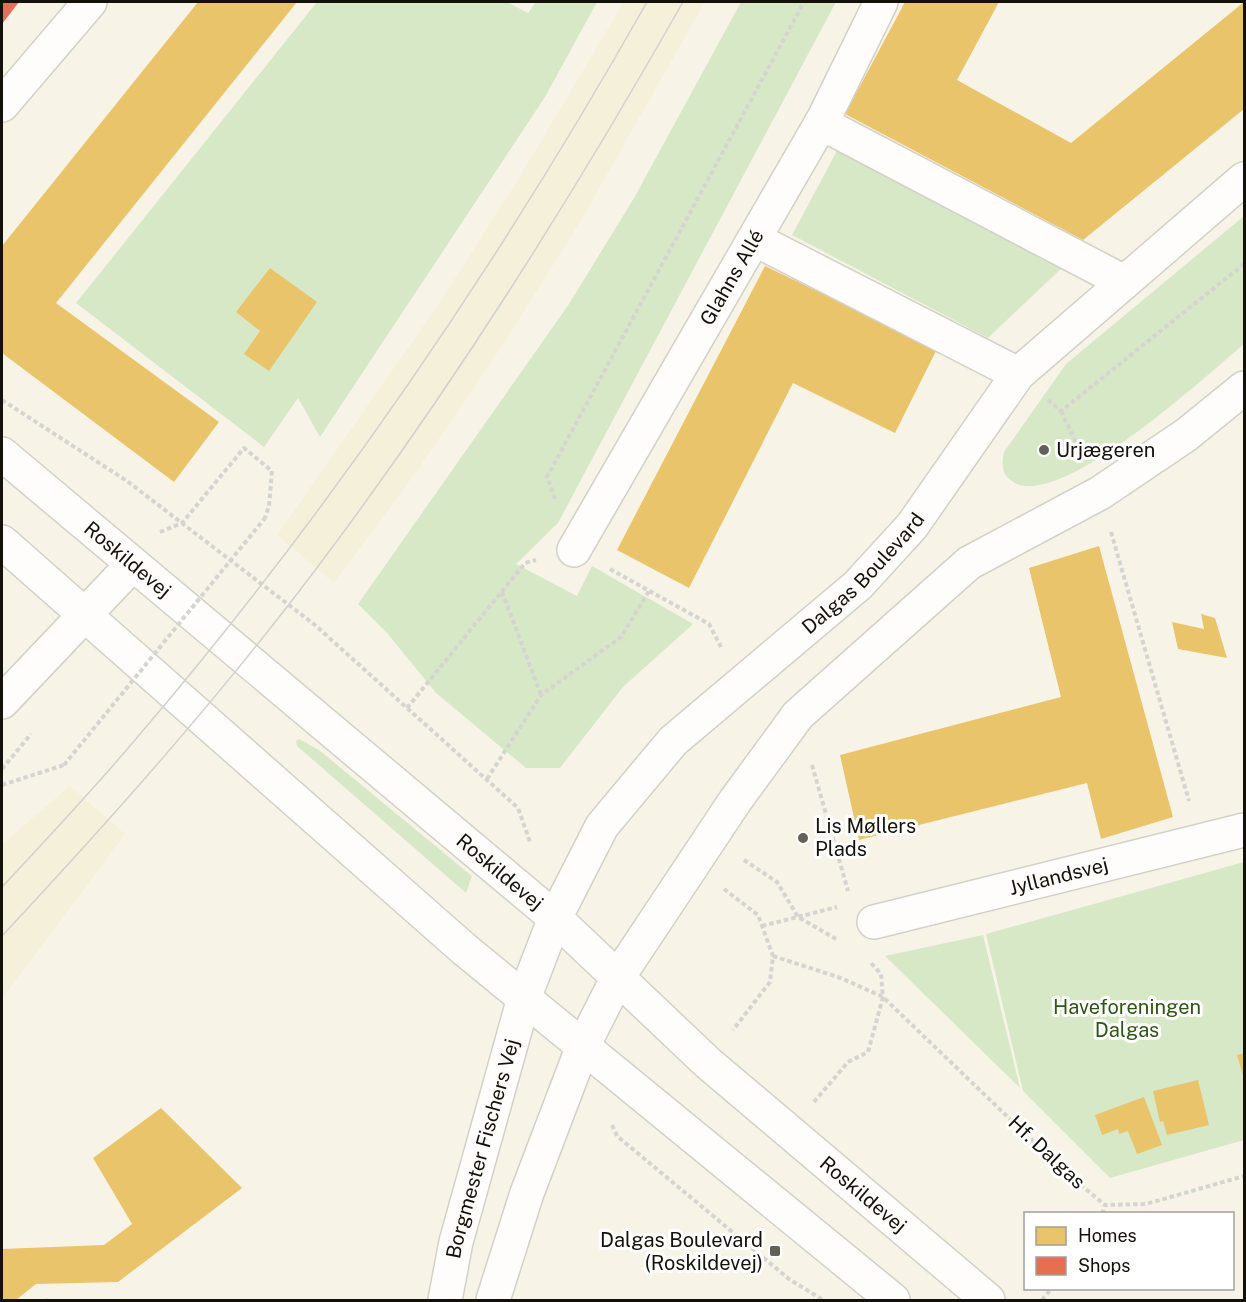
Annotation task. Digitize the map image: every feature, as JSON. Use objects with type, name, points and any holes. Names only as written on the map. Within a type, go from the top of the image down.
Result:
[{"type":"street","points":[[2,105],[90,2]]},
{"type":"street","name":"Glahns Allé","points":[[574,550],[821,123],[881,2]]},
{"type":"street","points":[[821,123],[1124,282]]},
{"type":"street","name":"Dalgas Boulevard","points":[[524,998],[555,918],[602,826],[673,741],[858,585],[912,526],[1017,374],[1245,179]]},
{"type":"street","points":[[754,239],[1017,374]]},
{"type":"street","points":[[492,1300],[527,1193],[583,1046],[618,977],[702,851],[798,716],[969,563],[1100,493],[1186,435],[1245,388]]},
{"type":"street","name":"Roskildevej","points":[[2,454],[555,918],[708,1063],[988,1300]]},
{"type":"street","points":[[2,542],[348,848],[524,998],[893,1300]]},
{"type":"street","points":[[2,702],[132,565]]},
{"type":"street","name":"Jyllandsvej","points":[[874,922],[1245,830]]},
{"type":"street","name":"Borgmester Fischers Vej","points":[[445,1300],[456,1242],[524,998]]},
{"type":"path","points":[[547,477],[804,2]]},
{"type":"path","points":[[1061,411],[1245,264]]},
{"type":"path","points":[[1017,374],[1061,411],[1100,493],[1170,728],[1200,843]]},
{"type":"path","points":[[2,400],[127,481],[315,625],[518,808],[533,852]]},
{"type":"path","points":[[2,784],[64,765],[265,518],[272,471],[244,448],[182,524]]},
{"type":"path","points":[[407,708],[525,563],[574,550],[709,624],[741,685]]},
{"type":"path","points":[[487,779],[541,695],[621,636],[649,591]]},
{"type":"path","points":[[502,592],[541,695]]},
{"type":"path","points":[[798,716],[848,892]]},
{"type":"path","points":[[702,851],[777,882],[798,916],[837,939]]},
{"type":"path","points":[[702,851],[758,915],[773,956],[770,982],[708,1063]]},
{"type":"path","points":[[762,926],[841,906]]},
{"type":"path","name":"Hf. Dalgas","points":[[773,956],[841,978],[883,997],[965,1073],[1065,1172],[1106,1205]]},
{"type":"path","points":[[789,1131],[848,1062],[868,1052],[883,997],[881,974],[866,956]]},
{"type":"path","points":[[1103,1212],[1106,1205],[1146,1204],[1245,1176]]},
{"type":"shaded area","points":[[624,2],[705,2],[577,227],[500,349],[419,468],[334,583],[277,535],[438,305],[514,186]]},
{"type":"shaded area","points":[[70,786],[125,834],[2,999],[2,844]]},
{"type":"green space","points":[[317,2],[507,2],[528,13],[536,2],[597,2],[545,97],[320,437],[298,398],[264,447],[76,303]]},
{"type":"green space","points":[[741,2],[836,2],[558,523],[516,564],[577,596],[592,566],[693,624],[623,687],[560,768],[526,768],[436,693],[387,633],[358,604],[569,304],[634,198]]},
{"type":"green space","points":[[839,147],[1065,265],[988,338],[792,235]]},
{"type":"green space","points":[[1244,216],[1244,344],[1168,409],[1099,458],[1066,476],[1037,486],[1015,483],[1007,477],[1003,470],[1004,452],[1066,364]]},
{"type":"green space","points":[[299,739],[319,750],[472,876],[466,893],[297,746],[296,741]]},
{"type":"green space","name":"Haveforeningen Dalgas","points":[[1244,862],[1244,1140],[1110,1178],[1023,1091],[986,934]]},
{"type":"green space","points":[[983,935],[1020,1088],[885,956]]},
{"type":"building: Homes","points":[[198,2],[297,2],[56,303],[219,422],[174,482],[2,353],[2,246]]},
{"type":"building: Homes","points":[[905,2],[999,2],[957,80],[1071,143],[1244,2],[1244,109],[1083,240],[845,114]]},
{"type":"building: Homes","points":[[765,266],[937,349],[895,433],[793,383],[689,588],[617,550]]},
{"type":"building: Homes","points":[[270,268],[317,302],[269,371],[244,354],[260,331],[236,312]]},
{"type":"building: Homes","points":[[1099,546],[1173,817],[1101,839],[1087,783],[859,840],[840,755],[1061,697],[1029,568]]},
{"type":"building: Homes","points":[[1201,614],[1215,618],[1227,658],[1178,649],[1172,622],[1204,629]]},
{"type":"building: Homes","points":[[1244,1053],[1244,1079],[1237,1055]]},
{"type":"building: Homes","points":[[1198,1080],[1209,1125],[1167,1135],[1163,1121],[1160,1122],[1153,1091]]},
{"type":"building: Homes","points":[[1144,1097],[1162,1145],[1137,1154],[1128,1131],[1119,1134],[1118,1129],[1102,1135],[1095,1115]]},
{"type":"building: Homes","points":[[161,1108],[242,1188],[118,1282],[36,1284],[16,1300],[2,1300],[2,1249],[104,1245],[132,1224],[93,1158]]},
{"type":"building: Shops","points":[[2,2],[19,2],[2,24]]},
{"type":"tram line","points":[[2,887],[135,740],[277,565],[344,475],[472,290],[591,99],[647,2]]},
{"type":"tram line","points":[[2,936],[84,847],[203,711],[279,617],[366,501],[509,292],[598,148],[683,2]]},
{"type":"place","name":"Urjægeren","points":[[1044,450]]},
{"type":"place","name":"Lis Møllers Plads","points":[[803,838]]},
{"type":"place","name":"Dalgas Boulevard (Roskildevej)","points":[[775,1251]]}]
